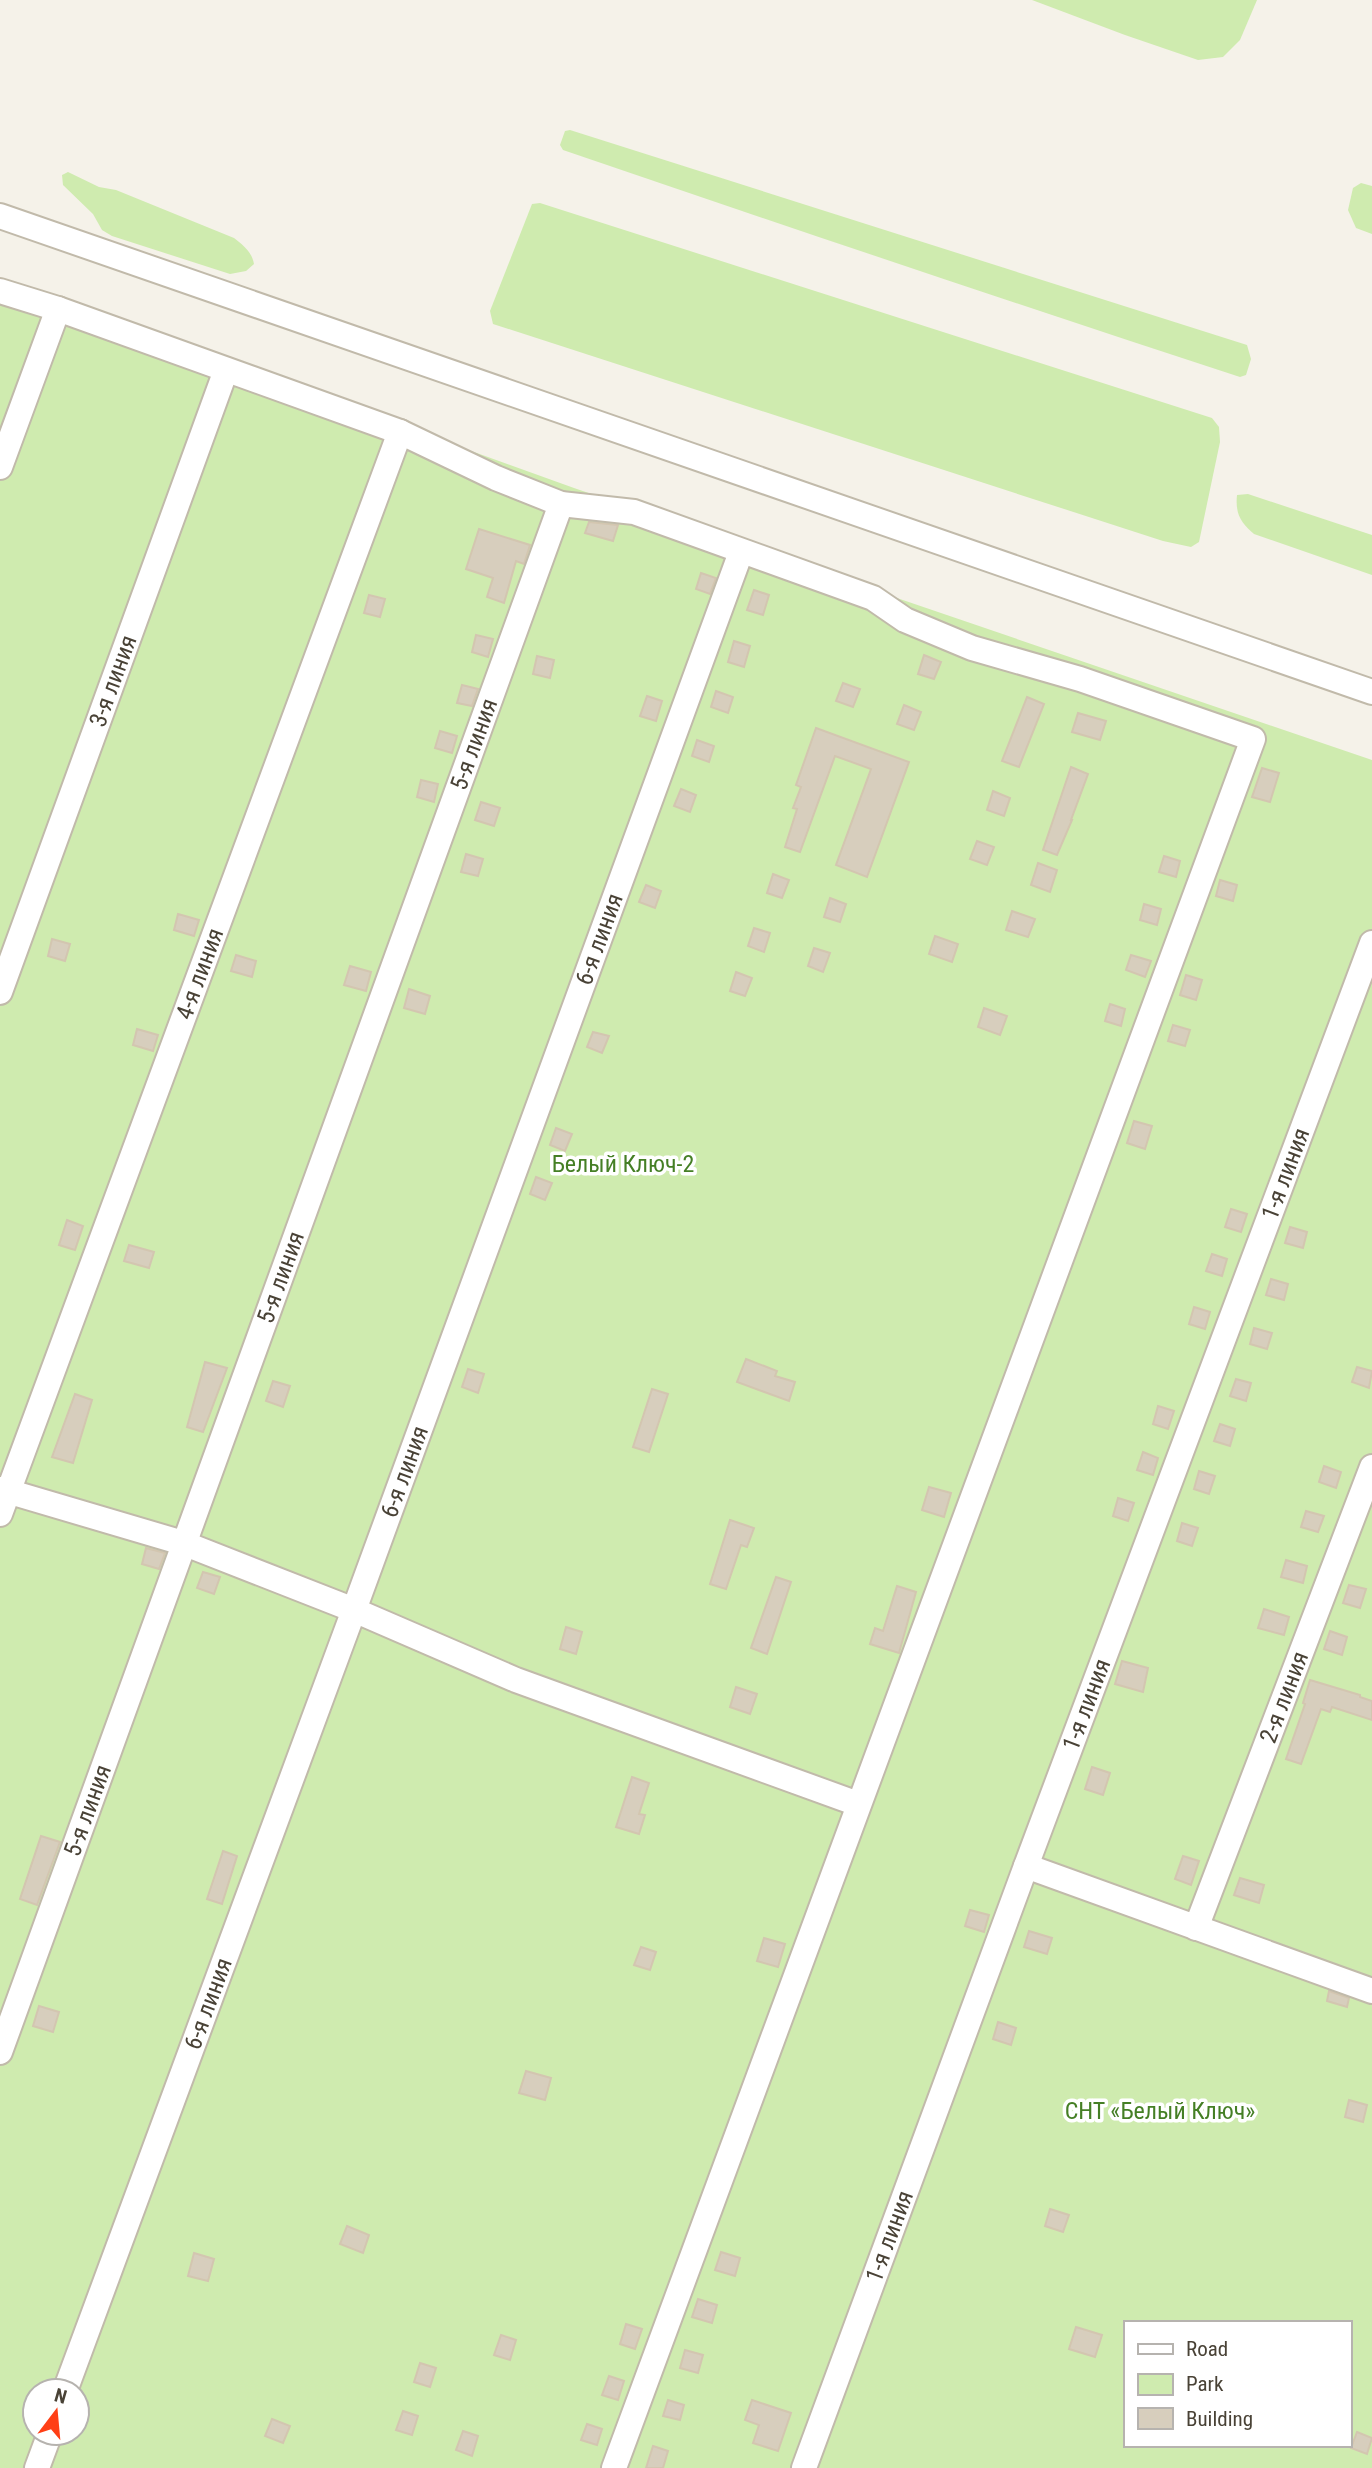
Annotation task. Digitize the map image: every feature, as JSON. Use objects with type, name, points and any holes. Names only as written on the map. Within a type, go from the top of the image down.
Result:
[{"type":"street","points":[[0,216],[1372,692]]},
{"type":"street","points":[[0,291],[58,309],[400,432],[496,478],[561,504],[634,512],[873,598],[905,620],[972,648],[1080,679],[1253,739],[614,2468]]},
{"type":"street","points":[[0,467],[58,309]]},
{"type":"street","name":"3-я линия","points":[[0,992],[226,370]]},
{"type":"street","name":"4-я линия","points":[[3,1498],[400,432]]},
{"type":"street","name":"5-я линия","points":[[0,2052],[561,504]]},
{"type":"street","name":"6-я линия","points":[[70,2377],[354,1611],[741,552]]},
{"type":"street","name":"1-я линия","points":[[804,2468],[1372,943]]},
{"type":"street","name":"2-я линия","points":[[1196,1928],[1372,1466]]},
{"type":"street","points":[[3,1498],[183,1543],[354,1611],[516,1681],[858,1804]]},
{"type":"street","points":[[1026,1866],[1372,1991]]},
{"type":"street","points":[[37,2468],[45,2447]]},
{"type":"green space","points":[[1032,0],[1257,0],[1240,40],[1223,57],[1198,60]]},
{"type":"green space","points":[[570,130],[1247,345],[1251,359],[1246,375],[1240,377],[1155,349],[563,150],[560,145],[565,131]]},
{"type":"green space","points":[[68,172],[99,187],[116,190],[234,238],[249,252],[254,264],[246,271],[230,274],[112,236],[102,230],[93,214],[63,185],[62,175]]},
{"type":"green space","points":[[1361,183],[1372,186],[1372,234],[1356,228],[1348,210],[1353,188]]},
{"type":"green space","points":[[540,203],[1212,418],[1219,427],[1220,442],[1199,542],[1191,547],[1163,541],[493,324],[490,311],[532,204]]},
{"type":"green space","name":"Белый Ключ-2","points":[[0,281],[574,488],[1372,760],[1372,2468],[0,2468]]},
{"type":"green space","points":[[1248,494],[1372,535],[1372,575],[1254,534],[1242,522],[1237,508],[1237,495]]},
{"type":"building","points":[[589,522],[618,525],[613,541],[585,533]]},
{"type":"building","points":[[479,529],[530,545],[524,564],[516,561],[504,603],[487,597],[493,578],[466,569]]},
{"type":"building","points":[[701,573],[716,578],[710,594],[696,589]]},
{"type":"building","points":[[754,590],[769,595],[763,615],[747,610]]},
{"type":"building","points":[[369,595],[385,599],[380,617],[364,613]]},
{"type":"building","points":[[476,635],[493,639],[488,657],[472,652]]},
{"type":"building","points":[[734,641],[750,646],[744,667],[728,662]]},
{"type":"building","points":[[924,655],[941,662],[934,679],[918,674]]},
{"type":"building","points":[[537,656],[554,660],[550,678],[533,674]]},
{"type":"building","points":[[843,683],[860,689],[853,707],[836,701]]},
{"type":"building","points":[[462,685],[478,689],[472,706],[457,703]]},
{"type":"building","points":[[716,691],[733,697],[728,713],[711,707]]},
{"type":"building","points":[[647,696],[662,701],[656,721],[640,716]]},
{"type":"building","points":[[1027,697],[1044,704],[1019,767],[1002,761]]},
{"type":"building","points":[[904,705],[921,712],[914,730],[897,724]]},
{"type":"building","points":[[1078,713],[1106,721],[1100,740],[1072,732]]},
{"type":"building","points":[[816,728],[909,762],[867,877],[836,865],[871,769],[835,756],[800,852],[785,847],[797,809],[793,808],[801,787],[796,785]]},
{"type":"building","points":[[440,731],[457,736],[452,753],[435,748]]},
{"type":"building","points":[[697,740],[714,746],[709,762],[692,756]]},
{"type":"building","points":[[1071,767],[1088,774],[1057,855],[1043,850]]},
{"type":"building","points":[[1262,768],[1279,773],[1270,802],[1252,797]]},
{"type":"building","points":[[421,780],[438,784],[434,802],[417,797]]},
{"type":"building","points":[[681,789],[696,795],[690,812],[674,806]]},
{"type":"building","points":[[993,791],[1010,798],[1004,816],[987,810]]},
{"type":"building","points":[[481,802],[500,808],[494,826],[475,820]]},
{"type":"building","points":[[977,841],[994,847],[987,865],[970,859]]},
{"type":"building","points":[[466,854],[483,859],[478,876],[461,872]]},
{"type":"building","points":[[1164,856],[1180,861],[1176,877],[1159,872]]},
{"type":"building","points":[[1038,863],[1057,870],[1050,892],[1031,885]]},
{"type":"building","points":[[773,874],[789,880],[782,898],[767,893]]},
{"type":"building","points":[[1220,880],[1237,885],[1233,901],[1216,896]]},
{"type":"building","points":[[646,885],[661,891],[655,908],[639,902]]},
{"type":"building","points":[[830,898],[846,904],[840,922],[824,917]]},
{"type":"building","points":[[1144,904],[1161,909],[1157,925],[1140,920]]},
{"type":"building","points":[[1012,911],[1035,919],[1028,937],[1006,930]]},
{"type":"building","points":[[178,914],[199,920],[194,936],[174,930]]},
{"type":"building","points":[[754,928],[770,933],[764,952],[748,946]]},
{"type":"building","points":[[935,936],[958,944],[952,962],[929,954]]},
{"type":"building","points":[[52,939],[70,944],[65,961],[48,956]]},
{"type":"building","points":[[814,948],[830,953],[823,972],[808,966]]},
{"type":"building","points":[[236,955],[256,961],[252,977],[231,971]]},
{"type":"building","points":[[1131,955],[1151,961],[1145,977],[1126,970]]},
{"type":"building","points":[[350,966],[371,972],[366,991],[344,985]]},
{"type":"building","points":[[736,972],[752,978],[745,996],[730,991]]},
{"type":"building","points":[[1186,975],[1202,980],[1196,1000],[1180,995]]},
{"type":"building","points":[[409,989],[430,996],[425,1014],[404,1008]]},
{"type":"building","points":[[1110,1004],[1125,1009],[1121,1026],[1105,1021]]},
{"type":"building","points":[[984,1008],[1007,1016],[1000,1035],[978,1027]]},
{"type":"building","points":[[1173,1025],[1190,1030],[1185,1046],[1168,1041]]},
{"type":"building","points":[[137,1029],[158,1035],[153,1051],[133,1045]]},
{"type":"building","points":[[593,1032],[609,1036],[602,1053],[587,1047]]},
{"type":"building","points":[[1134,1121],[1152,1126],[1145,1149],[1127,1143]]},
{"type":"building","points":[[556,1128],[572,1134],[565,1151],[550,1145]]},
{"type":"building","points":[[536,1177],[552,1183],[545,1200],[530,1194]]},
{"type":"building","points":[[1231,1209],[1247,1214],[1241,1232],[1225,1227]]},
{"type":"building","points":[[67,1220],[83,1226],[75,1250],[59,1245]]},
{"type":"building","points":[[1290,1227],[1307,1232],[1303,1248],[1285,1243]]},
{"type":"building","points":[[129,1245],[154,1252],[149,1268],[124,1261]]},
{"type":"building","points":[[1212,1254],[1227,1259],[1222,1276],[1206,1271]]},
{"type":"building","points":[[1271,1279],[1288,1284],[1284,1300],[1266,1295]]},
{"type":"building","points":[[1194,1307],[1210,1312],[1205,1329],[1189,1324]]},
{"type":"building","points":[[1254,1328],[1272,1333],[1267,1349],[1250,1344]]},
{"type":"building","points":[[746,1359],[777,1371],[775,1376],[795,1382],[789,1401],[737,1382]]},
{"type":"building","points":[[205,1362],[227,1368],[203,1432],[187,1427]]},
{"type":"building","points":[[1357,1367],[1372,1371],[1369,1388],[1352,1382]]},
{"type":"building","points":[[468,1369],[484,1374],[478,1393],[462,1387]]},
{"type":"building","points":[[1236,1379],[1251,1383],[1246,1401],[1230,1396]]},
{"type":"building","points":[[273,1381],[290,1386],[283,1407],[266,1401]]},
{"type":"building","points":[[652,1389],[668,1394],[649,1452],[633,1447]]},
{"type":"building","points":[[75,1394],[92,1400],[73,1463],[52,1457]]},
{"type":"building","points":[[1158,1406],[1174,1411],[1168,1429],[1153,1424]]},
{"type":"building","points":[[1220,1424],[1235,1429],[1230,1446],[1214,1441]]},
{"type":"building","points":[[1143,1452],[1158,1458],[1153,1475],[1137,1470]]},
{"type":"building","points":[[1324,1466],[1341,1472],[1336,1488],[1319,1482]]},
{"type":"building","points":[[1199,1471],[1215,1476],[1209,1494],[1194,1489]]},
{"type":"building","points":[[929,1487],[951,1493],[944,1517],[922,1510]]},
{"type":"building","points":[[1118,1498],[1134,1503],[1128,1521],[1113,1516]]},
{"type":"building","points":[[1306,1511],[1324,1516],[1318,1532],[1301,1527]]},
{"type":"building","points":[[730,1520],[754,1528],[747,1547],[741,1545],[726,1589],[710,1584]]},
{"type":"building","points":[[1182,1523],[1198,1528],[1192,1546],[1177,1541]]},
{"type":"building","points":[[146,1548],[165,1553],[159,1569],[142,1564]]},
{"type":"building","points":[[1286,1560],[1307,1566],[1303,1583],[1281,1577]]},
{"type":"building","points":[[203,1572],[220,1577],[214,1594],[197,1588]]},
{"type":"building","points":[[776,1577],[791,1582],[767,1654],[751,1648]]},
{"type":"building","points":[[1349,1585],[1366,1589],[1360,1608],[1343,1603]]},
{"type":"building","points":[[897,1586],[916,1592],[899,1653],[870,1644],[875,1628],[883,1631]]},
{"type":"building","points":[[1264,1609],[1289,1617],[1284,1635],[1258,1628]]},
{"type":"building","points":[[566,1627],[582,1632],[576,1654],[560,1649]]},
{"type":"building","points":[[1330,1631],[1347,1637],[1342,1655],[1324,1649]]},
{"type":"building","points":[[1122,1661],[1148,1668],[1143,1692],[1115,1684]]},
{"type":"building","points":[[1310,1680],[1372,1701],[1372,1720],[1332,1707],[1330,1712],[1321,1709],[1301,1764],[1286,1759],[1305,1704],[1303,1703]]},
{"type":"building","points":[[736,1687],[757,1694],[750,1714],[730,1707]]},
{"type":"building","points":[[1092,1767],[1110,1773],[1103,1795],[1085,1789]]},
{"type":"building","points":[[632,1777],[649,1783],[639,1814],[645,1815],[639,1834],[616,1827]]},
{"type":"building","points":[[41,1836],[60,1842],[37,1905],[20,1899]]},
{"type":"building","points":[[223,1851],[237,1856],[222,1904],[207,1899]]},
{"type":"building","points":[[1183,1856],[1199,1861],[1191,1885],[1175,1879]]},
{"type":"building","points":[[1240,1878],[1264,1885],[1259,1903],[1234,1895]]},
{"type":"building","points":[[970,1910],[989,1915],[984,1932],[965,1926]]},
{"type":"building","points":[[1029,1931],[1052,1938],[1047,1954],[1024,1947]]},
{"type":"building","points":[[764,1938],[785,1944],[778,1967],[757,1961]]},
{"type":"building","points":[[641,1947],[656,1952],[650,1970],[634,1965]]},
{"type":"building","points":[[1329,1991],[1349,1998],[1347,2007],[1327,2001]]},
{"type":"building","points":[[39,2006],[59,2012],[53,2032],[33,2026]]},
{"type":"building","points":[[998,2022],[1016,2028],[1011,2045],[993,2039]]},
{"type":"building","points":[[526,2071],[551,2078],[545,2100],[519,2093]]},
{"type":"building","points":[[1349,2100],[1367,2105],[1363,2122],[1345,2117]]},
{"type":"building","points":[[1050,2209],[1069,2215],[1063,2232],[1045,2226]]},
{"type":"building","points":[[347,2226],[369,2235],[363,2253],[340,2244]]},
{"type":"building","points":[[721,2252],[740,2258],[735,2276],[715,2270]]},
{"type":"building","points":[[194,2253],[214,2259],[208,2281],[188,2276]]},
{"type":"building","points":[[698,2299],[717,2305],[712,2323],[692,2317]]},
{"type":"building","points":[[626,2324],[642,2329],[635,2349],[620,2344]]},
{"type":"building","points":[[1076,2327],[1102,2335],[1095,2357],[1069,2349]]},
{"type":"building","points":[[501,2335],[516,2340],[510,2360],[494,2355]]},
{"type":"building","points":[[685,2350],[703,2355],[698,2373],[680,2368]]},
{"type":"building","points":[[420,2363],[436,2368],[430,2387],[414,2382]]},
{"type":"building","points":[[609,2376],[624,2381],[618,2400],[602,2395]]},
{"type":"building","points":[[668,2400],[684,2405],[680,2420],[663,2416]]},
{"type":"building","points":[[752,2400],[791,2413],[778,2451],[753,2443],[759,2425],[745,2420]]},
{"type":"building","points":[[403,2411],[418,2416],[412,2435],[396,2430]]},
{"type":"building","points":[[272,2419],[290,2426],[283,2443],[265,2436]]},
{"type":"building","points":[[587,2424],[602,2429],[597,2445],[581,2440]]},
{"type":"building","points":[[463,2431],[478,2436],[472,2456],[456,2450]]},
{"type":"building","points":[[1357,2432],[1372,2438],[1367,2454],[1351,2448]]},
{"type":"building","points":[[653,2446],[668,2451],[663,2468],[646,2468]]},
{"type":"park label","name":"СНТ «Белый Ключ»","points":[[1160,2111]]}]
